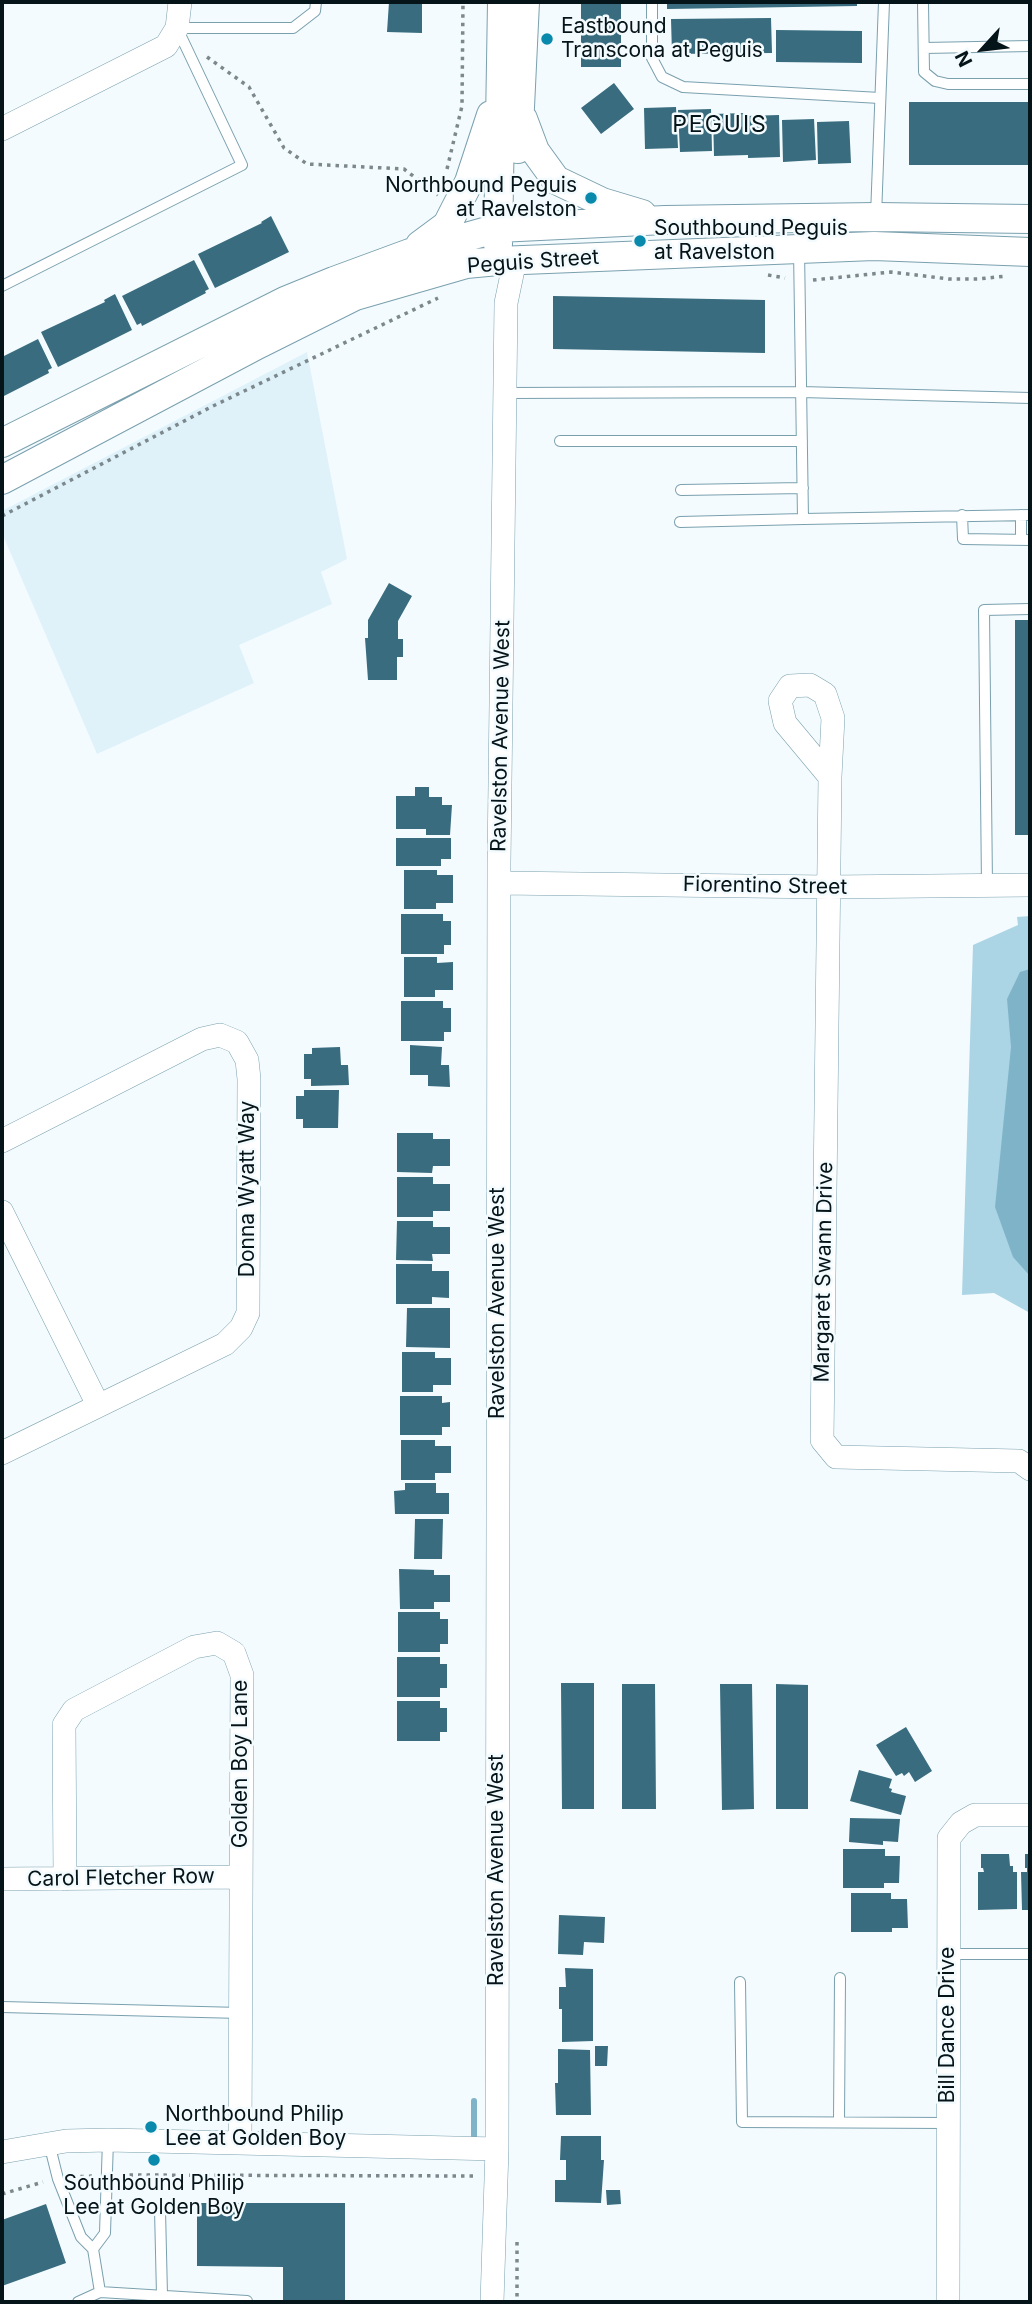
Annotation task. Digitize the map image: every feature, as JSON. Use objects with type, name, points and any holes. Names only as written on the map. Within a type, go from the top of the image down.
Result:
[{"type":"street","points":[[2,128],[166,46],[177,28],[180,2]]},
{"type":"street","points":[[502,2],[500,86],[507,261]]},
{"type":"street","points":[[507,227],[520,110],[525,2]]},
{"type":"street","points":[[410,253],[447,225],[469,183],[500,86]]},
{"type":"street","points":[[520,110],[535,150],[556,180],[602,202],[665,220]]},
{"type":"street","name":"Peguis Street","points":[[12,456],[259,344],[355,296],[466,264],[799,249],[875,232],[1030,219]]},
{"type":"street","name":"Peguis Street","points":[[12,456],[285,301],[410,253],[507,227],[665,220],[875,232],[1030,251]]},
{"type":"street","name":"Ravelston Avenue West","points":[[492,2302],[497,2149],[499,883],[507,261]]},
{"type":"street","name":"Margaret Swann Drive","points":[[830,777],[822,1440],[836,1457],[1019,1461],[1030,1469]]},
{"type":"street","name":"Fiorentino Street","points":[[499,883],[829,887],[1030,885]]},
{"type":"street","name":"Donna Wyatt Way","points":[[2,1141],[202,1039],[220,1035],[237,1042],[247,1060],[247,1313],[241,1328],[225,1344],[2,1453]]},
{"type":"street","points":[[2,1212],[98,1405]]},
{"type":"street","name":"Golden Boy Lane","points":[[65,1878],[64,1725],[74,1710],[194,1647],[218,1643],[234,1653],[242,1675],[240,2143]]},
{"type":"street","name":"Bill Dance Drive","points":[[948,2302],[948,1838],[961,1823],[975,1815],[1030,1815]]},
{"type":"street","name":"Carol Fletcher Row","points":[[2,1879],[241,1877]]},
{"type":"street","points":[[2,2152],[49,2143],[108,2140],[497,2149]]},
{"type":"lane","points":[[2,286],[242,165],[177,28],[293,28],[316,10],[316,2]]},
{"type":"lane","points":[[652,2],[652,58],[662,76],[684,87],[880,98]]},
{"type":"lane","points":[[875,232],[884,2]]},
{"type":"lane","points":[[923,2],[924,72],[935,81],[948,84],[1030,84]]},
{"type":"lane","points":[[924,48],[1030,46]]},
{"type":"lane","points":[[799,249],[803,519]]},
{"type":"lane","points":[[505,393],[801,392],[1030,398]]},
{"type":"lane","points":[[560,441],[802,442]]},
{"type":"lane","points":[[681,490],[803,488]]},
{"type":"lane","points":[[680,522],[962,515],[1026,515],[1026,540],[964,539],[962,515]]},
{"type":"lane","points":[[987,885],[984,610],[1030,610]]},
{"type":"lane","points":[[949,1954],[1030,1954]]},
{"type":"lane","points":[[839,2122],[840,1978]]},
{"type":"lane","points":[[740,1982],[741,2122],[947,2123]]},
{"type":"lane","points":[[2,2007],[241,2013]]},
{"type":"lane","points":[[93,2249],[105,2233],[108,2140]]},
{"type":"lane","points":[[49,2143],[58,2179],[81,2237],[93,2249],[100,2292]]},
{"type":"lane","points":[[160,2210],[162,2295]]},
{"type":"lane","points":[[78,2302],[100,2292],[247,2302]]},
{"type":"path","points":[[446,171],[463,106],[464,2]]},
{"type":"path","points":[[201,52],[249,87],[284,148],[307,164],[404,169],[440,197],[443,184]]},
{"type":"path","points":[[2,516],[213,406],[445,295]]},
{"type":"path","points":[[2,2194],[40,2182],[106,2175],[496,2176]]},
{"type":"path","points":[[517,2239],[517,2302]]},
{"type":"shaded area","points":[[307,352],[347,559],[321,572],[332,604],[239,645],[254,683],[97,754],[2,533],[2,511]]},
{"type":"shaded area","points":[[1030,916],[1030,1313],[994,1293],[962,1295],[973,945],[1018,925],[1017,917]]},
{"type":"shaded area","points":[[1030,969],[1030,1276],[1013,1257],[995,1207],[1011,1047],[1007,999],[1020,972]]},
{"type":"building","points":[[389,2],[422,2],[422,33],[387,32]]},
{"type":"building","points":[[581,2],[621,2],[621,67],[581,67]]},
{"type":"building","points":[[667,2],[857,2],[857,6],[667,9]]},
{"type":"building","points":[[771,18],[772,53],[672,54],[671,19]]},
{"type":"building","points":[[776,30],[862,31],[862,63],[776,62]]},
{"type":"building","points":[[614,83],[634,109],[601,134],[581,108]]},
{"type":"building","points":[[909,102],[1030,102],[1030,165],[909,165]]},
{"type":"building","points":[[676,107],[678,148],[645,149],[644,108]]},
{"type":"building","points":[[711,109],[712,151],[680,152],[678,110]]},
{"type":"building","points":[[745,113],[746,116],[779,115],[780,157],[714,156],[713,114]]},
{"type":"building","points":[[814,119],[816,160],[783,162],[782,120]]},
{"type":"building","points":[[849,121],[851,163],[818,164],[817,122]]},
{"type":"building","points":[[271,216],[289,252],[215,288],[198,254]]},
{"type":"building","points":[[194,260],[209,289],[206,293],[142,326],[141,323],[137,325],[122,296]]},
{"type":"building","points":[[115,294],[132,330],[58,367],[41,332],[105,302],[104,300]]},
{"type":"building","points":[[553,296],[765,300],[765,353],[553,349]]},
{"type":"building","points":[[38,339],[52,368],[48,370],[49,373],[2,397],[2,357]]},
{"type":"building","points":[[389,583],[412,596],[398,621],[398,639],[403,639],[403,657],[397,657],[397,680],[368,680],[365,638],[368,638],[368,620]]},
{"type":"building","points":[[1015,620],[1030,620],[1030,835],[1015,835]]},
{"type":"building","points":[[415,787],[429,787],[429,797],[442,797],[442,805],[452,805],[450,835],[426,835],[426,829],[396,829],[396,796],[415,796]]},
{"type":"building","points":[[396,838],[451,838],[451,859],[441,859],[441,866],[396,866]]},
{"type":"building","points":[[404,870],[437,870],[437,875],[453,875],[453,903],[436,903],[436,909],[404,909]]},
{"type":"building","points":[[401,914],[443,914],[443,921],[451,921],[451,945],[444,945],[444,954],[401,954]]},
{"type":"building","points":[[404,957],[437,957],[437,963],[453,962],[453,990],[435,990],[435,997],[404,997]]},
{"type":"building","points":[[401,1001],[443,1001],[443,1008],[451,1008],[451,1032],[444,1032],[444,1041],[401,1041]]},
{"type":"building","points":[[410,1045],[442,1047],[441,1065],[449,1065],[450,1087],[428,1086],[428,1075],[410,1075]]},
{"type":"building","points":[[340,1047],[341,1065],[348,1065],[349,1085],[311,1086],[311,1079],[304,1079],[304,1054],[312,1054],[312,1048]]},
{"type":"building","points":[[304,1090],[339,1090],[338,1128],[303,1128],[303,1119],[296,1119],[296,1096],[304,1096]]},
{"type":"building","points":[[397,1133],[433,1133],[433,1139],[450,1139],[450,1166],[433,1166],[432,1173],[397,1172]]},
{"type":"building","points":[[397,1177],[433,1177],[433,1184],[450,1184],[450,1211],[433,1211],[433,1217],[397,1217]]},
{"type":"building","points":[[397,1221],[433,1221],[433,1227],[450,1227],[450,1254],[432,1254],[433,1261],[396,1260]]},
{"type":"building","points":[[396,1264],[432,1264],[432,1271],[449,1271],[449,1298],[432,1297],[432,1304],[396,1304]]},
{"type":"building","points":[[407,1308],[450,1308],[450,1348],[406,1347]]},
{"type":"building","points":[[402,1352],[435,1352],[435,1358],[451,1358],[451,1385],[433,1385],[433,1392],[402,1392]]},
{"type":"building","points":[[400,1396],[442,1396],[442,1403],[450,1402],[450,1427],[442,1427],[442,1435],[400,1435]]},
{"type":"building","points":[[401,1440],[435,1440],[435,1446],[451,1446],[451,1473],[435,1473],[435,1480],[401,1480]]},
{"type":"building","points":[[405,1483],[436,1483],[436,1493],[449,1493],[449,1514],[395,1514],[394,1491],[405,1490]]},
{"type":"building","points":[[415,1519],[443,1519],[442,1559],[414,1559]]},
{"type":"building","points":[[399,1569],[434,1570],[434,1575],[450,1575],[450,1602],[434,1602],[434,1609],[400,1609]]},
{"type":"building","points":[[398,1612],[440,1612],[440,1619],[448,1619],[448,1644],[440,1644],[440,1652],[398,1652]]},
{"type":"building","points":[[397,1657],[440,1657],[440,1664],[447,1664],[447,1688],[440,1688],[440,1697],[397,1697]]},
{"type":"building","points":[[561,1683],[594,1683],[594,1809],[562,1809]]},
{"type":"building","points":[[622,1684],[655,1684],[656,1809],[622,1809]]},
{"type":"building","points":[[720,1684],[752,1684],[754,1809],[722,1810]]},
{"type":"building","points":[[776,1684],[808,1685],[808,1809],[776,1809]]},
{"type":"building","points":[[397,1701],[440,1701],[440,1708],[447,1708],[447,1732],[440,1732],[440,1741],[397,1741]]},
{"type":"building","points":[[906,1727],[932,1771],[915,1782],[909,1772],[904,1776],[902,1773],[896,1776],[876,1745]]},
{"type":"building","points":[[859,1770],[892,1779],[889,1788],[892,1789],[891,1792],[906,1796],[901,1815],[850,1801]]},
{"type":"building","points":[[850,1818],[900,1819],[898,1842],[883,1841],[883,1845],[849,1842]]},
{"type":"building","points":[[843,1849],[885,1849],[885,1856],[900,1856],[899,1883],[884,1883],[884,1888],[843,1888]]},
{"type":"building","points":[[981,1854],[1009,1854],[1010,1866],[1013,1866],[1013,1872],[1017,1872],[1017,1909],[978,1910],[978,1872],[984,1872],[981,1868]]},
{"type":"building","points":[[1025,1854],[1030,1854],[1030,1910],[1022,1910],[1021,1872],[1027,1872]]},
{"type":"building","points":[[851,1893],[891,1893],[891,1899],[907,1899],[908,1928],[892,1928],[892,1932],[851,1932]]},
{"type":"building","points":[[559,1915],[605,1917],[604,1943],[584,1942],[583,1955],[558,1954]]},
{"type":"building","points":[[565,1968],[593,1969],[593,2041],[562,2042],[559,1987],[566,1987]]},
{"type":"building","points":[[595,2046],[608,2046],[607,2066],[595,2066]]},
{"type":"building","points":[[558,2049],[590,2050],[591,2115],[556,2115]]},
{"type":"building","points":[[561,2136],[601,2136],[601,2160],[604,2160],[601,2203],[555,2202],[555,2180],[566,2180],[566,2160],[560,2160]]},
{"type":"building","points":[[606,2190],[620,2190],[621,2204],[607,2205]]},
{"type":"building","points":[[197,2203],[345,2203],[345,2302],[283,2302],[283,2267],[197,2266]]},
{"type":"building","points":[[46,2204],[66,2263],[2,2286],[2,2220]]},
{"type":"waterway","points":[[474,2101],[474,2140]]},
{"type":"place","name":"Eastbound Transcona at Peguis","points":[[547,39]]},
{"type":"place","name":"Northbound Peguis at Ravelston","points":[[591,198]]},
{"type":"place","name":"Southbound Peguis at Ravelston","points":[[640,241]]},
{"type":"place","name":"Northbound Philip Lee at Golden Boy","points":[[151,2127]]},
{"type":"place","name":"Southbound Philip Lee at Golden Boy","points":[[154,2160]]},
{"type":"district","name":"PEGUIS","points":[[720,125]]}]
